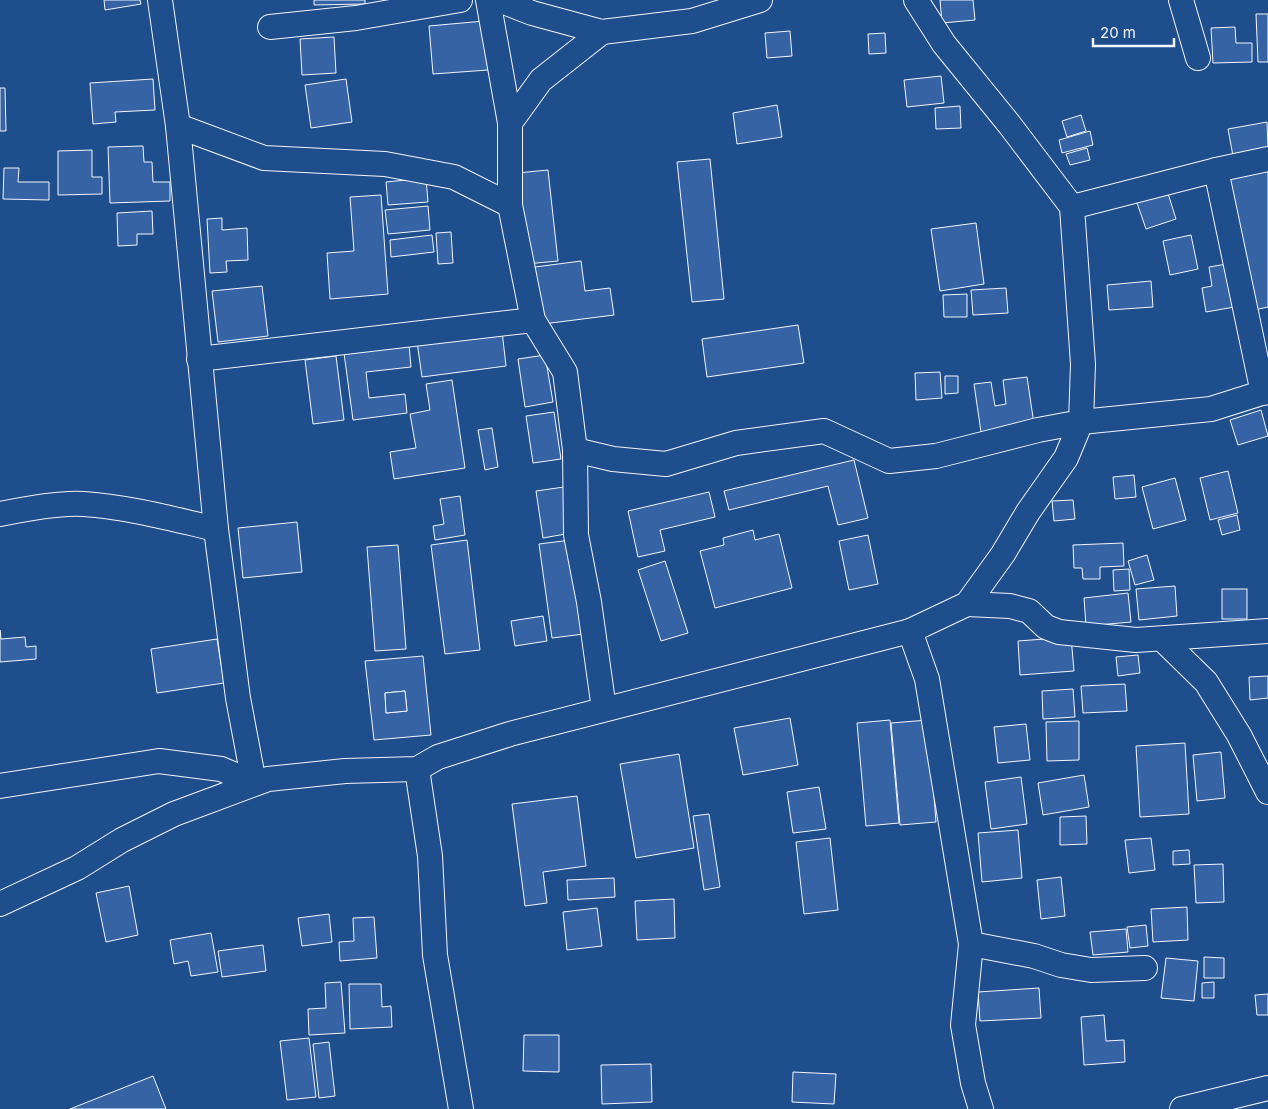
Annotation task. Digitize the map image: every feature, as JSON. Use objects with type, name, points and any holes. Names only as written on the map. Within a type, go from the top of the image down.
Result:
[{"type":"street","points":[[160,0],[178,126],[216,529],[238,698],[254,783]]},
{"type":"street","points":[[270,27],[356,18],[460,0]]},
{"type":"street","points":[[488,0],[510,123],[510,205],[533,320],[565,372],[575,450],[576,535],[589,602],[604,709]]},
{"type":"street","points":[[499,0],[532,13],[602,32],[692,21],[760,0]]},
{"type":"street","points":[[916,0],[944,44],[1009,124],[1072,207],[1083,364],[1081,422],[1066,458],[968,604]]},
{"type":"street","points":[[1181,0],[1198,58]]},
{"type":"street","points":[[510,123],[541,80],[602,32]]},
{"type":"street","points":[[178,126],[264,158],[385,164],[454,177],[510,205]]},
{"type":"street","points":[[1072,207],[1216,170],[1268,159]]},
{"type":"street","points":[[575,450],[613,458],[666,464],[736,443],[824,431],[889,461],[936,456],[1038,430],[1081,422],[1211,410],[1266,392],[1216,170]]},
{"type":"street","points":[[199,359],[533,320]]},
{"type":"street","points":[[0,514],[30,508],[83,504],[145,513],[216,529]]},
{"type":"street","points":[[0,904],[77,868],[122,840],[174,814],[254,783],[268,779],[344,771],[417,769],[438,757],[510,734],[910,630],[968,604],[1010,606],[1029,611],[1046,627],[1059,632],[1136,640],[1268,631]]},
{"type":"street","points":[[910,630],[927,679],[971,944],[963,1025],[973,1083],[981,1109]]},
{"type":"street","points":[[1162,639],[1206,682],[1239,735],[1268,792]]},
{"type":"street","points":[[0,786],[159,761],[221,769],[254,783]]},
{"type":"street","points":[[417,769],[430,856],[435,955],[461,1109]]},
{"type":"street","points":[[971,944],[1034,956],[1061,965],[1092,970],[1145,968]]},
{"type":"street","points":[[1182,1109],[1268,1088]]},
{"type":"building","points":[[104,0],[140,0],[141,4],[105,10]]},
{"type":"building","points":[[314,0],[365,0],[365,4],[314,5]]},
{"type":"building","points":[[940,0],[973,0],[975,20],[942,23]]},
{"type":"building","points":[[1256,14],[1268,14],[1268,62],[1258,62]]},
{"type":"building","points":[[484,21],[488,70],[433,74],[429,26]]},
{"type":"building","points":[[1235,27],[1236,43],[1252,43],[1252,62],[1213,63],[1211,28]]},
{"type":"building","points":[[790,31],[792,56],[767,58],[765,33]]},
{"type":"building","points":[[885,33],[886,53],[869,54],[868,34]]},
{"type":"building","points":[[334,37],[336,73],[302,75],[300,39]]},
{"type":"building","points":[[941,76],[944,103],[907,107],[904,80]]},
{"type":"building","points":[[153,79],[155,110],[115,112],[116,122],[93,124],[90,83]]},
{"type":"building","points":[[346,79],[352,122],[311,128],[305,85]]},
{"type":"building","points":[[0,88],[5,88],[6,131],[0,131]]},
{"type":"building","points":[[777,105],[782,137],[737,144],[733,113]]},
{"type":"building","points":[[960,106],[961,128],[936,129],[935,108]]},
{"type":"building","points":[[1081,115],[1086,131],[1067,137],[1062,121]]},
{"type":"building","points":[[1267,122],[1268,149],[1233,156],[1228,129]]},
{"type":"building","points":[[1090,131],[1093,145],[1062,153],[1059,140]]},
{"type":"building","points":[[143,146],[144,162],[152,162],[153,182],[170,182],[170,201],[110,203],[108,147]]},
{"type":"building","points":[[1087,148],[1090,160],[1070,165],[1066,154]]},
{"type":"building","points":[[92,150],[92,177],[102,177],[102,194],[58,195],[58,151]]},
{"type":"building","points":[[710,159],[724,299],[692,302],[677,162]]},
{"type":"building","points":[[1268,160],[1268,307],[1254,310],[1226,169]]},
{"type":"building","points":[[4,168],[19,168],[18,182],[49,182],[49,200],[3,199]]},
{"type":"building","points":[[548,170],[558,261],[526,264],[517,173]]},
{"type":"building","points":[[426,178],[428,202],[388,205],[386,182]]},
{"type":"building","points":[[1166,187],[1176,219],[1146,229],[1135,197]]},
{"type":"building","points":[[381,195],[388,294],[330,299],[327,253],[354,251],[350,197]]},
{"type":"building","points":[[428,206],[430,230],[388,234],[385,210]]},
{"type":"building","points":[[152,211],[153,234],[137,234],[137,245],[118,246],[117,213]]},
{"type":"building","points":[[222,218],[222,230],[247,228],[248,260],[226,261],[227,272],[210,273],[207,219]]},
{"type":"building","points":[[976,223],[984,284],[940,291],[931,229]]},
{"type":"building","points":[[451,232],[453,263],[438,264],[436,233]]},
{"type":"building","points":[[432,235],[434,252],[391,257],[390,240]]},
{"type":"building","points":[[1191,235],[1198,269],[1170,275],[1163,241]]},
{"type":"building","points":[[581,261],[585,291],[610,288],[614,315],[543,324],[535,267]]},
{"type":"building","points":[[1233,263],[1240,306],[1206,312],[1202,288],[1212,286],[1209,267]]},
{"type":"building","points":[[1151,281],[1153,307],[1109,310],[1107,285]]},
{"type":"building","points":[[262,286],[268,336],[218,342],[212,291]]},
{"type":"building","points":[[1006,288],[1008,313],[973,315],[971,290]]},
{"type":"building","points":[[967,294],[967,317],[944,317],[943,295]]},
{"type":"building","points":[[798,325],[804,363],[707,377],[702,339]]},
{"type":"building","points":[[502,331],[506,366],[422,377],[417,342]]},
{"type":"building","points":[[409,345],[411,367],[366,372],[369,398],[405,394],[407,413],[353,420],[344,353]]},
{"type":"building","points":[[545,355],[553,402],[525,407],[518,359]]},
{"type":"building","points":[[336,356],[344,420],[313,424],[305,360]]},
{"type":"building","points":[[940,372],[942,398],[916,400],[915,373]]},
{"type":"building","points":[[945,376],[958,376],[958,393],[945,394]]},
{"type":"building","points":[[1027,377],[1034,424],[981,432],[974,384],[991,382],[995,406],[1006,404],[1003,380]]},
{"type":"building","points":[[452,380],[465,468],[394,479],[390,452],[416,448],[410,414],[430,410],[426,384]]},
{"type":"building","points":[[1261,410],[1268,436],[1238,445],[1230,420]]},
{"type":"building","points":[[554,412],[561,459],[533,463],[526,416]]},
{"type":"building","points":[[492,428],[498,467],[485,470],[478,430]]},
{"type":"building","points":[[854,460],[868,518],[838,525],[828,486],[729,510],[724,491]]},
{"type":"building","points":[[1228,471],[1238,513],[1210,520],[1200,478]]},
{"type":"building","points":[[1134,475],[1136,497],[1115,499],[1113,477]]},
{"type":"building","points":[[1175,478],[1186,520],[1153,529],[1142,487]]},
{"type":"building","points":[[564,487],[571,533],[543,538],[536,491]]},
{"type":"building","points":[[709,492],[715,517],[660,530],[665,551],[638,557],[628,511]]},
{"type":"building","points":[[460,496],[465,535],[435,540],[433,526],[444,524],[440,499]]},
{"type":"building","points":[[1073,500],[1075,519],[1054,521],[1052,501]]},
{"type":"building","points":[[1237,515],[1240,530],[1222,535],[1218,520]]},
{"type":"building","points":[[297,522],[302,572],[243,578],[238,528]]},
{"type":"building","points":[[753,530],[755,540],[779,534],[792,588],[715,608],[700,551],[724,545],[723,538]]},
{"type":"building","points":[[868,535],[878,584],[849,590],[839,541]]},
{"type":"building","points":[[467,540],[480,650],[445,654],[431,545]]},
{"type":"building","points":[[571,540],[584,634],[552,638],[539,544]]},
{"type":"building","points":[[1123,543],[1124,566],[1100,567],[1100,579],[1083,579],[1082,568],[1074,568],[1073,545]]},
{"type":"building","points":[[398,545],[406,649],[375,651],[367,547]]},
{"type":"building","points":[[1147,555],[1154,580],[1135,585],[1128,561]]},
{"type":"building","points":[[665,561],[688,633],[661,641],[638,570]]},
{"type":"building","points":[[1129,569],[1130,590],[1114,591],[1113,570]]},
{"type":"building","points":[[1175,586],[1177,616],[1139,620],[1136,589]]},
{"type":"building","points":[[1222,589],[1247,589],[1247,619],[1222,619]]},
{"type":"building","points":[[1128,593],[1131,622],[1086,626],[1084,598]]},
{"type":"building","points":[[543,616],[547,641],[515,646],[511,621]]},
{"type":"building","points":[[0,630],[1,639],[25,637],[26,647],[36,646],[36,659],[0,662]]},
{"type":"building","points":[[1071,637],[1074,671],[1020,675],[1018,641]]},
{"type":"building","points":[[217,639],[224,683],[157,693],[151,649]]},
{"type":"building","points":[[1138,655],[1140,673],[1118,676],[1116,657]]},
{"type":"building","points":[[423,656],[431,735],[374,740],[365,661]],"holes":[[[405,691],[407,711],[386,713],[385,693]]]},
{"type":"building","points":[[1268,676],[1268,698],[1250,700],[1249,677]]},
{"type":"building","points":[[1125,684],[1127,711],[1083,713],[1081,686]]},
{"type":"building","points":[[1073,689],[1075,717],[1043,719],[1042,691]]},
{"type":"building","points":[[405,691],[407,711],[386,713],[385,693]]},
{"type":"building","points":[[790,718],[798,765],[743,775],[734,728]]},
{"type":"building","points":[[890,720],[899,823],[866,826],[857,723]]},
{"type":"building","points":[[928,720],[936,822],[900,825],[891,723]]},
{"type":"building","points":[[1079,721],[1079,760],[1047,761],[1046,722]]},
{"type":"building","points":[[1026,724],[1030,760],[998,763],[994,727]]},
{"type":"building","points":[[1185,743],[1189,814],[1140,817],[1136,746]]},
{"type":"building","points":[[1221,752],[1225,798],[1197,801],[1193,755]]},
{"type":"building","points":[[679,754],[694,848],[636,858],[620,764]]},
{"type":"building","points":[[1084,775],[1089,807],[1043,815],[1038,783]]},
{"type":"building","points":[[1021,777],[1027,824],[991,829],[985,782]]},
{"type":"building","points":[[819,787],[826,829],[793,833],[787,792]]},
{"type":"building","points":[[577,796],[586,866],[543,872],[547,903],[525,906],[512,804]]},
{"type":"building","points":[[709,814],[720,887],[704,890],[693,816]]},
{"type":"building","points":[[1086,816],[1087,844],[1060,845],[1060,817]]},
{"type":"building","points":[[1018,830],[1022,878],[982,882],[978,833]]},
{"type":"building","points":[[830,838],[838,910],[804,914],[796,842]]},
{"type":"building","points":[[1151,838],[1155,870],[1129,873],[1125,840]]},
{"type":"building","points":[[1189,850],[1190,864],[1173,865],[1173,851]]},
{"type":"building","points":[[1223,864],[1224,902],[1196,903],[1194,865]]},
{"type":"building","points":[[1061,877],[1065,916],[1041,919],[1037,880]]},
{"type":"building","points":[[614,878],[615,897],[568,900],[567,880]]},
{"type":"building","points":[[129,886],[138,935],[106,942],[96,893]]},
{"type":"building","points":[[674,899],[675,938],[637,940],[635,901]]},
{"type":"building","points":[[1187,907],[1188,940],[1153,942],[1151,909]]},
{"type":"building","points":[[597,908],[602,946],[567,950],[563,912]]},
{"type":"building","points":[[329,914],[332,942],[302,946],[298,918]]},
{"type":"building","points":[[374,917],[377,958],[340,961],[339,942],[354,941],[353,918]]},
{"type":"building","points":[[1146,925],[1148,946],[1130,948],[1127,927]]},
{"type":"building","points":[[1126,929],[1128,952],[1093,955],[1090,932]]},
{"type":"building","points":[[211,933],[218,972],[191,976],[188,961],[174,964],[170,940]]},
{"type":"building","points":[[263,945],[266,971],[222,977],[218,951]]},
{"type":"building","points":[[1204,957],[1224,958],[1224,978],[1204,978]]},
{"type":"building","points":[[1166,958],[1198,961],[1194,1001],[1161,998]]},
{"type":"building","points":[[341,982],[345,1033],[309,1035],[308,1009],[326,1008],[325,983]]},
{"type":"building","points":[[1214,982],[1214,998],[1202,998],[1202,983]]},
{"type":"building","points":[[349,984],[381,984],[382,1007],[391,1006],[392,1027],[350,1029]]},
{"type":"building","points":[[1039,988],[1041,1018],[980,1021],[978,992]]},
{"type":"building","points":[[1268,994],[1268,1015],[1257,1015],[1255,995]]},
{"type":"building","points":[[1104,1015],[1106,1041],[1124,1040],[1125,1062],[1084,1065],[1081,1017]]},
{"type":"building","points":[[524,1035],[559,1035],[559,1072],[523,1071]]},
{"type":"building","points":[[309,1038],[316,1097],[287,1100],[280,1041]]},
{"type":"building","points":[[329,1042],[335,1096],[319,1098],[313,1044]]},
{"type":"building","points":[[651,1064],[652,1102],[602,1104],[601,1065]]},
{"type":"building","points":[[793,1072],[836,1074],[834,1104],[792,1102]]},
{"type":"building","points":[[153,1076],[166,1109],[70,1109]]}]
